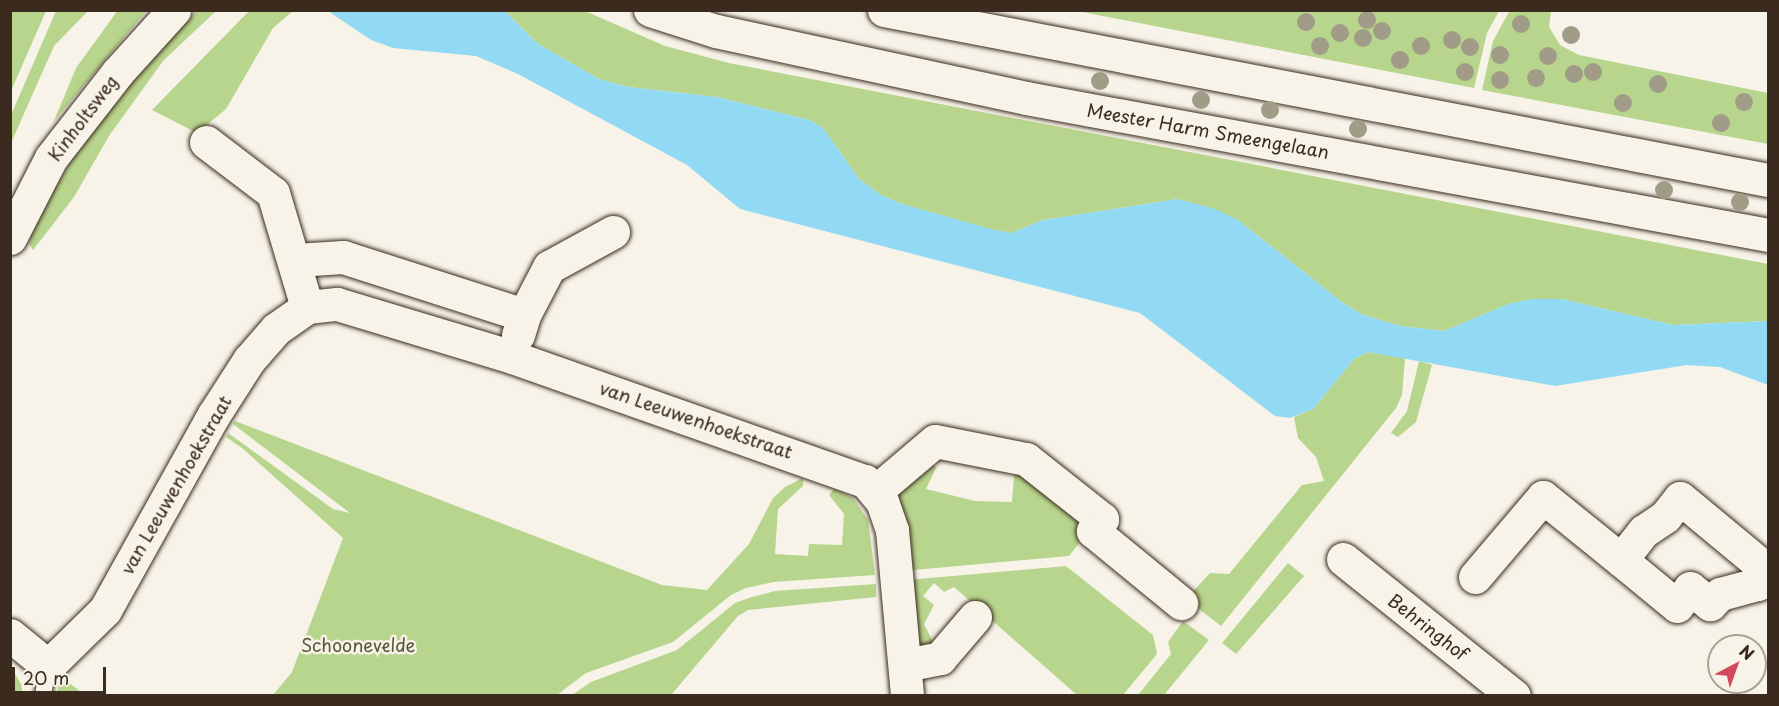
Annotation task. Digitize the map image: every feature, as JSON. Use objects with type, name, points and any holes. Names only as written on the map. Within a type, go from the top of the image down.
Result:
[{"type":"street","name":"Kinholtsweg","points":[[10,238],[51,158],[118,72],[174,10]]},
{"type":"street","name":"Meester Harm Smeengelaan","points":[[650,10],[716,32],[1026,98],[1768,235]]},
{"type":"street","points":[[884,10],[1768,180]]},
{"type":"street","points":[[207,142],[273,193],[296,260],[307,307]]},
{"type":"street","points":[[512,357],[524,315],[549,267],[613,232]]},
{"type":"street","points":[[296,260],[343,257],[524,315]]},
{"type":"street","name":"van Leeuwenhoekstraat","points":[[10,634],[45,681],[105,610],[213,416],[249,360],[276,329],[307,307],[337,304],[360,309],[512,357],[845,471],[876,491]]},
{"type":"street","points":[[975,617],[940,658],[906,680],[892,530],[888,513],[876,491],[935,441],[1026,459],[1102,519],[1093,531],[1181,603]]},
{"type":"street","points":[[1475,577],[1543,497],[1677,606],[1690,588],[1710,604],[1720,594],[1758,585],[1768,571],[1680,498],[1665,517],[1644,531],[1621,560]]},
{"type":"street","name":"Behringhof","points":[[1343,559],[1514,696]]},
{"type":"green space","points":[[118,10],[146,11],[54,121],[76,68]]},
{"type":"green space","points":[[1510,10],[1551,11],[1549,27],[1560,45],[1579,55],[1768,93],[1768,144],[1482,90],[1493,41]]},
{"type":"green space","points":[[10,11],[46,11],[11,91]]},
{"type":"green space","points":[[56,11],[88,11],[54,46],[11,143],[11,115]]},
{"type":"green space","points":[[197,11],[216,11],[163,61],[109,136],[74,197],[33,250],[29,244],[33,225],[84,139],[161,47]]},
{"type":"green space","points":[[249,11],[293,11],[273,28],[226,109],[197,133],[152,110]]},
{"type":"green space","points":[[505,11],[585,11],[665,46],[729,63],[1768,264],[1768,321],[1673,325],[1562,299],[1531,299],[1508,304],[1444,331],[1400,326],[1361,314],[1343,303],[1238,220],[1178,199],[1043,220],[1011,233],[990,229],[902,204],[881,195],[859,179],[823,128],[809,120],[717,97],[628,87],[599,79],[538,44]]},
{"type":"green space","points":[[1077,11],[1499,11],[1487,33],[1474,88]]},
{"type":"green space","points":[[1368,352],[1405,358],[1402,395],[1396,408],[1221,626],[1186,599],[1210,573],[1229,574],[1302,485],[1324,481],[1316,457],[1298,438],[1294,417],[1313,409],[1354,359]]},
{"type":"green space","points":[[1419,361],[1432,365],[1416,422],[1398,437],[1391,433],[1407,411]]},
{"type":"green space","name":"Schoonevelde","points":[[235,421],[662,585],[707,590],[749,544],[773,498],[785,487],[803,478],[803,486],[778,509],[775,554],[808,556],[809,544],[842,545],[844,514],[829,495],[834,489],[853,498],[868,520],[875,575],[773,582],[746,588],[731,595],[673,642],[586,673],[557,695],[273,695],[292,672],[343,538],[242,448],[226,437],[228,433],[333,509],[350,513],[233,424]]},
{"type":"green space","points":[[933,464],[936,468],[926,489],[975,501],[1012,502],[1014,475],[1021,475],[1077,517],[1083,538],[1069,556],[903,571],[897,496],[904,485]]},
{"type":"green space","points":[[1288,563],[1304,576],[1236,654],[1222,643]]},
{"type":"green space","points":[[1066,566],[1153,635],[1157,654],[1123,695],[1077,695],[954,587],[944,592],[934,583],[923,596],[934,605],[924,624],[933,642],[917,648],[907,580]]},
{"type":"green space","points":[[876,584],[876,597],[748,610],[738,616],[671,695],[572,695],[591,682],[677,650],[735,603],[775,591]]},
{"type":"green space","points":[[1183,621],[1209,640],[1164,695],[1138,695],[1171,654],[1168,642]]},
{"type":"green space","points":[[11,667],[21,684],[23,695],[11,695]]},
{"type":"green space","points":[[60,676],[85,695],[57,695]]},
{"type":"water","points":[[328,11],[505,11],[538,44],[599,79],[628,87],[717,97],[809,120],[823,128],[859,179],[881,195],[902,204],[991,229],[1011,233],[1043,220],[1178,199],[1215,209],[1238,220],[1343,303],[1361,314],[1400,326],[1444,331],[1508,304],[1531,299],[1562,299],[1673,325],[1768,321],[1768,385],[1720,367],[1687,365],[1555,386],[1368,352],[1354,359],[1313,409],[1290,418],[1275,416],[1140,313],[740,209],[687,165],[518,74],[476,56],[393,48],[371,40]]}]
